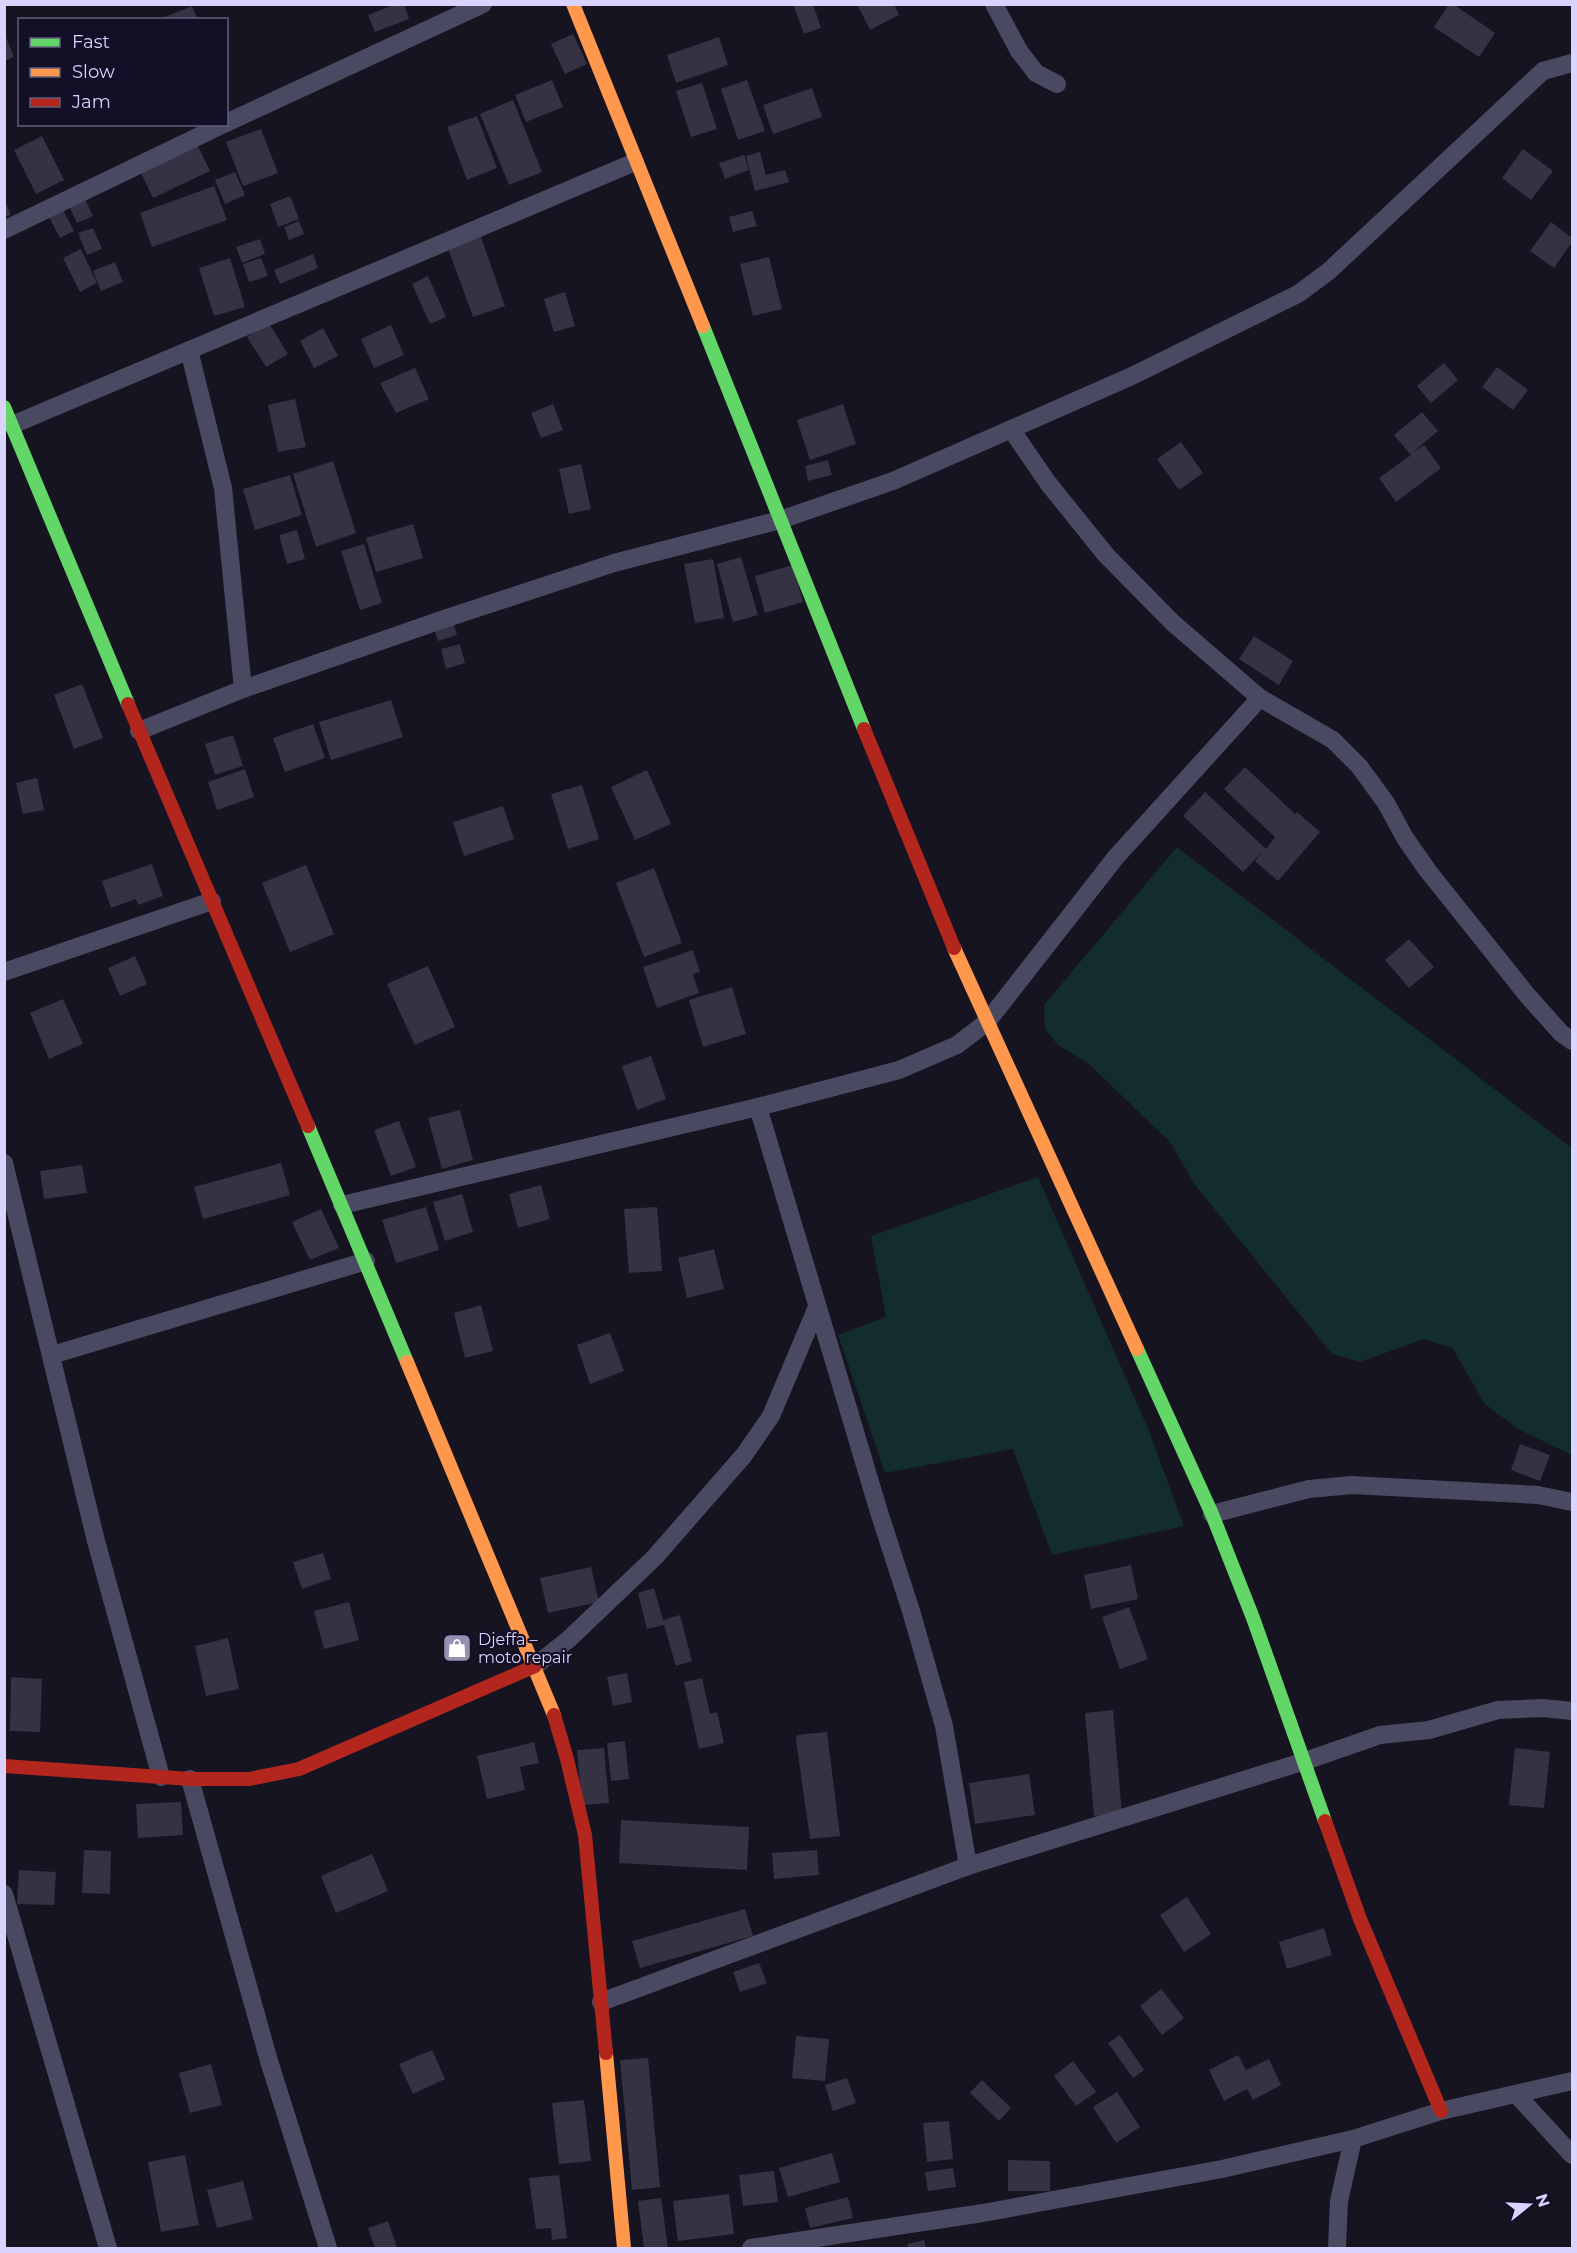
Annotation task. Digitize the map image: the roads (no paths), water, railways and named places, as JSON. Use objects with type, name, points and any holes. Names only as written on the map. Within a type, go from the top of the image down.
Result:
[{"type":"street","points":[[228,123],[483,4]]},
{"type":"street","points":[[573,4],[945,929],[1212,1514],[1305,1761],[1360,1919],[1441,2111]]},
{"type":"street","points":[[994,4],[1019,51],[1036,74],[1057,84]]},
{"type":"street","points":[[139,731],[243,689],[444,619],[614,563],[780,520],[893,481],[1132,376],[1298,294],[1329,271],[1543,71],[1572,63]]},
{"type":"street","points":[[4,230],[221,126]]},
{"type":"street","points":[[12,425],[635,162]]},
{"type":"street","points":[[189,350],[223,488],[243,689]]},
{"type":"street","points":[[4,408],[139,731],[366,1261],[555,1719],[585,1835],[624,2248]]},
{"type":"street","points":[[1011,429],[1048,483],[1106,555],[1173,623],[1260,698],[1333,740],[1359,766],[1386,802],[1405,838],[1428,871],[1527,995],[1561,1033],[1572,1041]]},
{"type":"street","points":[[342,1205],[758,1107],[899,1070],[957,1045],[987,1022],[1116,857],[1260,698]]},
{"type":"street","points":[[4,972],[212,901]]},
{"type":"street","points":[[758,1107],[944,1726],[968,1866]]},
{"type":"street","points":[[4,1163],[96,1541],[161,1777]]},
{"type":"street","points":[[52,1355],[366,1261]]},
{"type":"street","points":[[4,1766],[190,1779],[249,1779],[299,1769],[535,1666],[569,1639],[655,1557],[744,1455],[771,1416],[817,1307]]},
{"type":"street","points":[[1212,1514],[1309,1489],[1352,1485],[1538,1495],[1572,1502]]},
{"type":"street","points":[[601,2002],[968,1866],[1305,1761],[1380,1735],[1429,1730],[1498,1710],[1543,1708],[1572,1711]]},
{"type":"street","points":[[190,1779],[268,2061],[328,2248]]},
{"type":"street","points":[[4,1894],[108,2248]]},
{"type":"street","points":[[751,2248],[1040,2202],[1222,2169],[1353,2139],[1441,2111],[1572,2081]]},
{"type":"street","points":[[1516,2094],[1572,2155]]},
{"type":"street","points":[[1337,2248],[1339,2201],[1353,2139]]},
{"type":"place","name":"Djeffa – moto repair","points":[[457,1648]]}]
